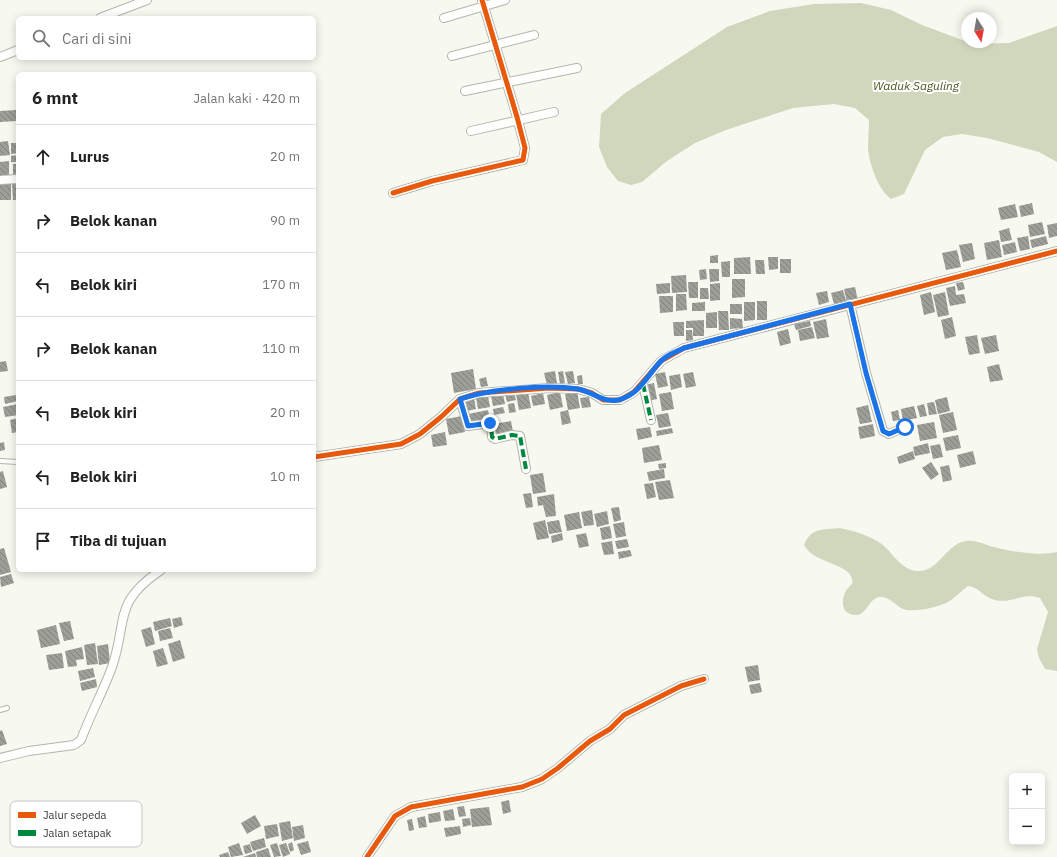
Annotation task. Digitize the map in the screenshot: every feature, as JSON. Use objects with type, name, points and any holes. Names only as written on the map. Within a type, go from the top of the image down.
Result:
[{"type":"street","points":[[105,16],[147,0]]},
{"type":"street","points":[[444,18],[483,3],[505,0]]},
{"type":"street","points":[[393,193],[432,181],[523,160],[525,148],[483,3]]},
{"type":"street","points":[[452,56],[534,35]]},
{"type":"street","points":[[0,57],[16,51]]},
{"type":"street","points":[[465,91],[577,68]]},
{"type":"street","points":[[471,131],[554,112]]},
{"type":"street","points":[[0,180],[16,179]]},
{"type":"street","points":[[316,457],[401,444],[420,434],[441,418],[460,399],[479,393],[549,388],[578,389],[592,393],[603,400],[611,401],[628,396],[643,384],[661,360],[684,348],[850,304],[1000,268],[1057,251]]},
{"type":"street","points":[[850,304],[866,373],[883,431],[889,434],[905,427]]},
{"type":"street","points":[[643,384],[651,420]]},
{"type":"street","points":[[460,399],[468,426],[491,423],[492,437],[495,439],[518,434],[520,436],[526,469]]},
{"type":"street","points":[[0,758],[29,751],[74,745],[81,740],[113,664],[123,614],[128,603],[141,585],[158,572]]},
{"type":"street","points":[[367,857],[395,816],[411,807],[522,787],[542,779],[558,768],[590,741],[610,729],[624,715],[681,686],[704,679]]},
{"type":"lane","points":[[0,460],[16,462]]},
{"type":"lane","points":[[0,710],[6,708]]},
{"type":"water","name":"Waduk Saguling","points":[[861,3],[891,10],[922,25],[961,40],[961,48],[997,48],[997,43],[1009,43],[1057,26],[1057,162],[1039,152],[987,138],[962,134],[943,137],[925,150],[904,194],[891,199],[886,195],[875,177],[871,163],[868,149],[869,120],[855,108],[834,104],[793,108],[726,130],[695,143],[667,161],[642,182],[631,185],[618,181],[607,167],[599,147],[601,114],[625,93],[727,27],[770,11],[814,4]]},
{"type":"water","points":[[840,528],[877,541],[905,567],[917,571],[924,571],[930,568],[956,545],[966,541],[974,541],[1017,552],[1042,554],[1057,552],[1057,671],[1045,669],[1039,658],[1037,649],[1048,612],[1040,598],[1028,596],[1007,601],[995,600],[991,599],[975,588],[968,586],[953,599],[932,608],[905,610],[889,599],[880,597],[873,600],[860,614],[857,615],[847,612],[844,608],[843,598],[848,588],[852,584],[851,577],[848,572],[816,557],[809,552],[804,545],[810,535],[818,530]]},
{"type":"building","points":[[16,110],[16,121],[0,122],[0,111]]},
{"type":"building","points":[[8,141],[10,155],[0,156],[0,142]]},
{"type":"building","points":[[11,143],[16,143],[16,153],[11,154]]},
{"type":"building","points":[[16,155],[16,162],[11,162],[11,156]]},
{"type":"building","points":[[9,161],[9,179],[0,179],[0,162]]},
{"type":"building","points":[[13,164],[16,164],[16,177],[13,177]]},
{"type":"building","points":[[12,182],[16,182],[16,200],[13,200]]},
{"type":"building","points":[[0,184],[11,184],[11,200],[0,200]]},
{"type":"building","points":[[1032,203],[1034,214],[1021,217],[1019,206]]},
{"type":"building","points":[[1015,204],[1018,217],[1001,220],[998,208]]},
{"type":"building","points":[[1042,222],[1045,234],[1030,237],[1028,225]]},
{"type":"building","points":[[1057,223],[1057,236],[1049,238],[1047,225]]},
{"type":"building","points":[[1009,228],[1012,240],[1001,242],[999,231]]},
{"type":"building","points":[[1028,236],[1030,249],[1020,251],[1017,238]]},
{"type":"building","points":[[1046,236],[1048,244],[1032,248],[1030,240]]},
{"type":"building","points":[[999,240],[1002,257],[987,260],[984,243]]},
{"type":"building","points":[[1015,242],[1017,252],[1004,255],[1002,245]]},
{"type":"building","points":[[972,243],[975,259],[963,262],[959,245]]},
{"type":"building","points":[[957,250],[961,267],[946,270],[942,253]]},
{"type":"building","points":[[718,255],[718,263],[710,263],[710,256]]},
{"type":"building","points":[[750,257],[751,274],[734,274],[734,258]]},
{"type":"building","points":[[768,257],[778,257],[778,269],[769,270]]},
{"type":"building","points":[[780,259],[791,259],[791,273],[780,273]]},
{"type":"building","points":[[755,260],[764,260],[765,274],[756,274]]},
{"type":"building","points":[[730,261],[730,277],[722,277],[721,262]]},
{"type":"building","points":[[706,269],[707,279],[700,280],[699,270]]},
{"type":"building","points":[[709,269],[719,269],[719,281],[710,282]]},
{"type":"building","points":[[686,275],[687,292],[672,293],[671,276]]},
{"type":"building","points":[[732,279],[745,279],[745,297],[732,298]]},
{"type":"building","points":[[688,282],[698,282],[698,298],[689,298]]},
{"type":"building","points":[[963,282],[965,289],[958,291],[956,283]]},
{"type":"building","points":[[670,283],[670,293],[657,294],[656,284]]},
{"type":"building","points":[[720,283],[720,300],[710,301],[710,284]]},
{"type":"building","points":[[955,286],[956,295],[964,294],[966,303],[950,306],[946,288]]},
{"type":"building","points":[[855,287],[858,301],[847,303],[844,289]]},
{"type":"building","points":[[700,288],[708,288],[709,299],[700,299]]},
{"type":"building","points":[[843,290],[846,301],[834,304],[831,293]]},
{"type":"building","points":[[827,291],[829,302],[819,305],[816,293]]},
{"type":"building","points":[[931,292],[935,312],[924,315],[920,295]]},
{"type":"building","points":[[945,292],[949,315],[938,317],[933,295]]},
{"type":"building","points":[[676,294],[686,294],[687,310],[676,311]]},
{"type":"building","points":[[659,296],[673,296],[673,312],[660,313]]},
{"type":"building","points":[[757,301],[767,301],[767,320],[757,320]]},
{"type":"building","points":[[705,302],[705,311],[692,311],[692,303]]},
{"type":"building","points":[[744,302],[755,302],[755,320],[744,321]]},
{"type":"building","points":[[730,304],[742,304],[742,314],[730,314]]},
{"type":"building","points":[[718,311],[728,311],[729,330],[719,330]]},
{"type":"building","points":[[717,312],[717,328],[706,328],[706,313]]},
{"type":"building","points":[[952,317],[956,336],[945,339],[941,320]]},
{"type":"building","points":[[730,318],[742,319],[743,328],[730,329]]},
{"type":"building","points":[[826,319],[829,337],[817,339],[813,322]]},
{"type":"building","points":[[704,320],[704,336],[693,336],[693,328],[686,328],[686,321]]},
{"type":"building","points":[[810,321],[811,326],[796,330],[794,324]]},
{"type":"building","points":[[673,322],[684,322],[684,336],[674,336]]},
{"type":"building","points":[[812,327],[815,338],[800,341],[798,330]]},
{"type":"building","points":[[788,329],[791,343],[780,346],[777,332]]},
{"type":"building","points":[[686,330],[692,330],[693,340],[686,341]]},
{"type":"building","points":[[977,335],[980,353],[969,355],[965,337]]},
{"type":"building","points":[[996,335],[999,351],[985,354],[981,338]]},
{"type":"building","points":[[6,361],[8,371],[0,372],[0,362]]},
{"type":"building","points":[[999,364],[1003,380],[990,382],[987,367]]},
{"type":"building","points":[[473,369],[476,389],[454,393],[451,373]]},
{"type":"building","points":[[555,371],[557,383],[547,385],[544,373]]},
{"type":"building","points":[[563,371],[565,383],[560,384],[558,372]]},
{"type":"building","points":[[573,371],[575,383],[568,384],[565,372]]},
{"type":"building","points":[[665,372],[668,386],[658,388],[655,374]]},
{"type":"building","points":[[693,372],[696,386],[686,388],[683,374]]},
{"type":"building","points":[[680,374],[682,387],[671,390],[669,376]]},
{"type":"building","points":[[582,375],[583,384],[578,384],[577,376]]},
{"type":"building","points":[[486,377],[488,386],[481,387],[479,379]]},
{"type":"building","points":[[654,383],[657,399],[648,401],[645,385]]},
{"type":"building","points":[[577,391],[580,408],[568,410],[565,394]]},
{"type":"building","points":[[514,392],[516,400],[507,402],[505,394]]},
{"type":"building","points":[[528,392],[531,408],[519,410],[516,394]]},
{"type":"building","points":[[560,392],[563,407],[550,410],[547,395]]},
{"type":"building","points":[[671,392],[674,409],[662,411],[659,394]]},
{"type":"building","points":[[543,393],[545,404],[533,406],[531,396]]},
{"type":"building","points":[[503,394],[505,404],[493,406],[491,396]]},
{"type":"building","points":[[16,395],[16,401],[5,404],[4,397]]},
{"type":"building","points":[[488,396],[490,407],[478,409],[476,398]]},
{"type":"building","points":[[589,397],[591,407],[582,408],[580,398]]},
{"type":"building","points":[[947,397],[950,411],[938,414],[935,400]]},
{"type":"building","points":[[474,398],[476,409],[467,411],[465,400]]},
{"type":"building","points":[[934,402],[937,414],[929,415],[927,403]]},
{"type":"building","points":[[514,403],[516,412],[509,413],[508,404]]},
{"type":"building","points":[[16,404],[16,415],[5,417],[3,407]]},
{"type":"building","points":[[924,404],[927,416],[920,417],[917,406]]},
{"type":"building","points":[[868,405],[872,422],[860,424],[856,408]]},
{"type":"building","points":[[914,406],[917,418],[903,421],[901,409]]},
{"type":"building","points":[[503,407],[505,413],[494,415],[493,409]]},
{"type":"building","points":[[488,410],[490,420],[470,424],[468,414]]},
{"type":"building","points":[[568,410],[571,423],[562,425],[560,412]]},
{"type":"building","points":[[898,410],[900,420],[893,421],[891,412]]},
{"type":"building","points":[[953,412],[957,430],[943,433],[939,415]]},
{"type":"building","points":[[668,413],[671,426],[659,428],[656,415]]},
{"type":"building","points":[[462,416],[465,432],[449,435],[446,419]]},
{"type":"building","points":[[16,418],[16,432],[12,433],[10,420]]},
{"type":"building","points":[[511,421],[513,432],[496,436],[493,424]]},
{"type":"building","points":[[934,422],[937,438],[920,441],[917,425]]},
{"type":"building","points":[[873,424],[875,436],[860,439],[858,427]]},
{"type":"building","points":[[650,427],[652,437],[638,440],[636,429]]},
{"type":"building","points":[[672,428],[673,433],[657,436],[656,431]]},
{"type":"building","points":[[445,432],[447,445],[433,447],[431,435]]},
{"type":"building","points":[[958,435],[961,448],[946,451],[943,438]]},
{"type":"building","points":[[4,442],[5,450],[0,451],[0,443]]},
{"type":"building","points":[[928,443],[930,453],[915,456],[913,447]]},
{"type":"building","points":[[940,444],[943,457],[933,459],[930,446]]},
{"type":"building","points":[[659,445],[662,460],[644,463],[642,448]]},
{"type":"building","points":[[913,451],[915,459],[899,464],[897,457]]},
{"type":"building","points":[[973,451],[976,464],[960,468],[957,455]]},
{"type":"building","points":[[931,462],[939,474],[931,480],[922,468]]},
{"type":"building","points":[[666,463],[666,468],[659,469],[658,464]]},
{"type":"building","points":[[949,465],[952,480],[943,482],[940,467]]},
{"type":"building","points":[[664,469],[665,478],[649,481],[647,472]]},
{"type":"building","points":[[3,471],[7,487],[0,489],[0,472]]},
{"type":"building","points":[[543,473],[546,492],[533,494],[530,475]]},
{"type":"building","points":[[670,480],[674,498],[659,500],[655,482]]},
{"type":"building","points":[[653,483],[656,497],[647,499],[644,484]]},
{"type":"building","points":[[531,493],[533,507],[526,508],[523,494]]},
{"type":"building","points":[[554,494],[556,516],[546,517],[543,505],[538,506],[537,497]]},
{"type":"building","points":[[619,507],[621,520],[614,522],[611,508]]},
{"type":"building","points":[[592,510],[594,525],[584,526],[581,512]]},
{"type":"building","points":[[607,511],[609,524],[597,527],[594,514]]},
{"type":"building","points":[[579,512],[582,528],[567,531],[564,515]]},
{"type":"building","points":[[545,520],[549,538],[537,540],[533,523]]},
{"type":"building","points":[[559,520],[562,532],[549,534],[547,522]]},
{"type":"building","points":[[624,522],[626,536],[616,538],[613,524]]},
{"type":"building","points":[[610,526],[612,538],[602,540],[600,528]]},
{"type":"building","points":[[562,533],[563,540],[552,543],[551,536]]},
{"type":"building","points":[[586,533],[589,546],[579,548],[576,535]]},
{"type":"building","points":[[627,539],[629,547],[617,549],[615,541]]},
{"type":"building","points":[[612,541],[614,554],[604,555],[601,543]]},
{"type":"building","points":[[4,548],[11,572],[0,575],[0,549]]},
{"type":"building","points":[[630,550],[632,556],[619,559],[618,552]]},
{"type":"building","points":[[11,574],[14,583],[1,587],[0,577]]},
{"type":"building","points":[[181,617],[183,625],[174,628],[172,619]]},
{"type":"building","points":[[170,618],[172,626],[155,631],[153,622]]},
{"type":"building","points":[[70,621],[74,639],[64,641],[59,623]]},
{"type":"building","points":[[56,625],[60,644],[41,648],[37,630]]},
{"type":"building","points":[[151,627],[155,644],[146,647],[141,630]]},
{"type":"building","points":[[170,628],[173,638],[160,641],[158,631]]},
{"type":"building","points":[[180,640],[185,658],[173,662],[168,644]]},
{"type":"building","points":[[95,643],[98,664],[87,665],[84,645]]},
{"type":"building","points":[[108,644],[110,663],[99,665],[97,646]]},
{"type":"building","points":[[82,647],[84,659],[76,660],[77,666],[68,667],[65,651]]},
{"type":"building","points":[[163,648],[168,664],[157,667],[153,651]]},
{"type":"building","points":[[62,653],[64,668],[49,670],[46,655]]},
{"type":"building","points":[[758,665],[760,680],[748,682],[745,667]]},
{"type":"building","points":[[93,668],[95,677],[80,681],[78,671]]},
{"type":"building","points":[[96,679],[97,687],[82,691],[80,683]]},
{"type":"building","points":[[760,683],[762,692],[751,694],[749,685]]},
{"type":"building","points":[[2,730],[7,744],[0,746],[0,731]]},
{"type":"building","points":[[509,800],[511,812],[503,814],[501,802]]},
{"type":"building","points":[[464,806],[466,816],[459,817],[457,807]]},
{"type":"building","points":[[489,807],[492,825],[472,827],[470,809]]},
{"type":"building","points":[[453,809],[455,820],[445,821],[443,811]]},
{"type":"building","points":[[440,812],[441,821],[429,823],[428,814]]},
{"type":"building","points":[[255,815],[261,826],[247,834],[241,823]]},
{"type":"building","points":[[425,816],[427,827],[419,828],[417,818]]},
{"type":"building","points":[[470,818],[471,825],[463,827],[462,819]]},
{"type":"building","points":[[412,819],[414,830],[409,831],[407,820]]},
{"type":"building","points":[[290,821],[293,838],[282,841],[279,823]]},
{"type":"building","points":[[277,824],[279,836],[266,839],[264,826]]},
{"type":"building","points":[[303,825],[305,838],[294,841],[292,827]]},
{"type":"building","points":[[460,826],[461,834],[446,837],[444,828]]},
{"type":"building","points":[[264,838],[266,847],[253,851],[250,842]]},
{"type":"building","points":[[308,841],[311,852],[301,855],[297,844]]},
{"type":"building","points":[[292,842],[294,850],[290,852],[288,844]]},
{"type":"building","points":[[239,843],[243,855],[231,857],[228,847]]},
{"type":"building","points":[[277,843],[281,856],[274,857],[270,845]]},
{"type":"building","points":[[286,843],[290,854],[283,857],[279,845]]},
{"type":"building","points":[[250,844],[252,852],[245,854],[243,846]]},
{"type":"building","points":[[268,848],[271,857],[257,857],[256,852]]},
{"type":"building","points":[[228,852],[230,857],[220,857],[219,855]]},
{"type":"building","points":[[255,853],[256,857],[243,857]]},
{"type":"marked path","points":[[850,304],[866,373],[883,431],[889,434],[905,427]]},
{"type":"marked path","points":[[643,384],[651,420]]},
{"type":"marked path","points":[[460,399],[468,426],[491,423],[492,437],[495,439],[512,435],[520,436],[526,469]]},
{"type":"cycle path","points":[[393,193],[432,181],[523,160],[525,148],[482,0]]},
{"type":"cycle path","points":[[316,457],[401,444],[420,434],[460,399],[479,393],[549,388],[578,389],[592,393],[603,400],[620,400],[634,392],[661,361],[684,348],[1057,251]]},
{"type":"cycle path","points":[[367,857],[395,816],[411,807],[522,787],[542,779],[558,768],[590,741],[610,729],[624,715],[681,686],[704,679]]},
{"type":"route","points":[[490,423],[468,426],[460,399],[479,393],[549,388],[578,389],[592,393],[603,400],[620,400],[634,392],[643,384],[661,360],[684,348],[850,304],[866,373],[883,431],[889,434],[905,427]]}]
